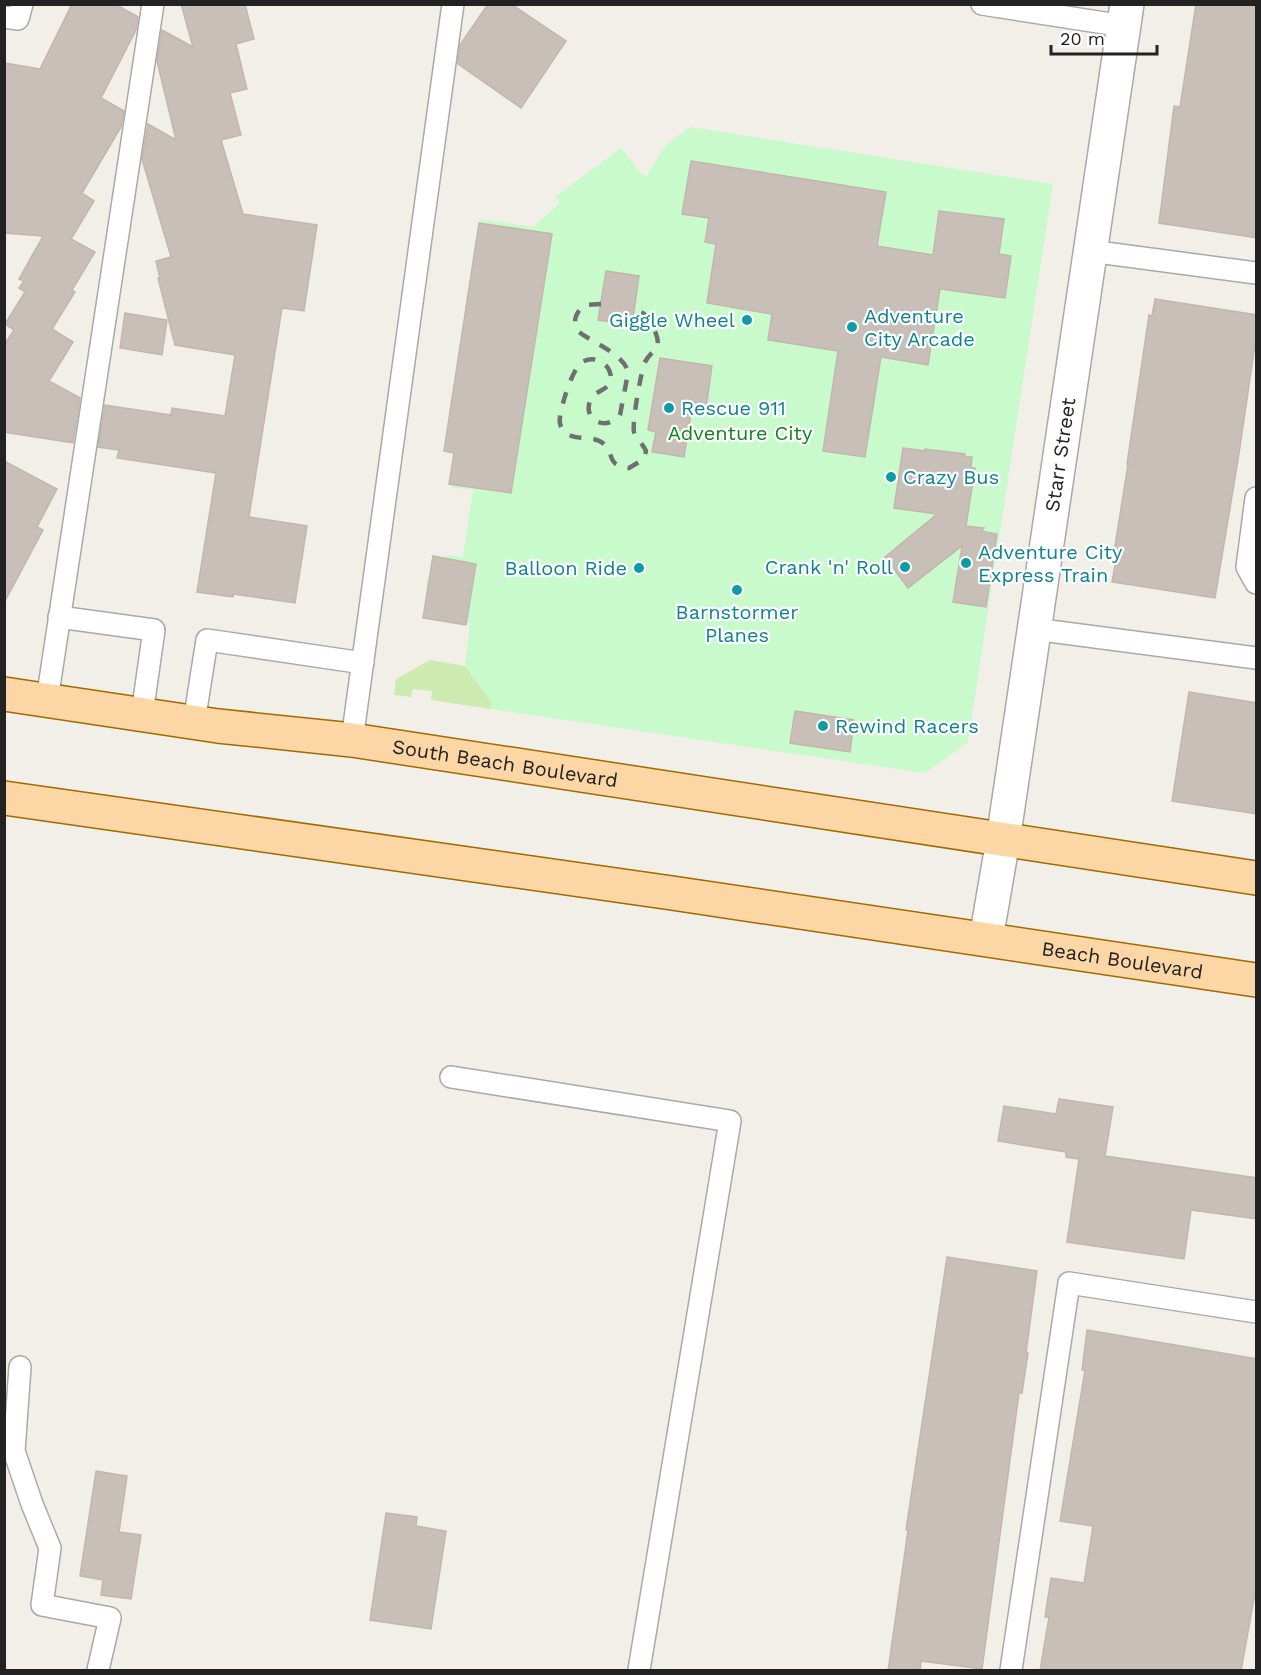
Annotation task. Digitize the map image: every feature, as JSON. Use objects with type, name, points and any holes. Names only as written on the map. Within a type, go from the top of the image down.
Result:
[{"type":"main road","name":"South Beach Boulevard","points":[[4,694],[194,722],[352,740],[1003,840]]},
{"type":"main road","points":[[4,798],[986,939]]},
{"type":"main road","points":[[1003,840],[1257,878]]},
{"type":"main road","name":"Beach Boulevard","points":[[986,939],[1257,980]]},
{"type":"street","name":"Starr Street","points":[[986,939],[1003,840],[1126,15]]},
{"type":"lane","points":[[4,17],[18,19],[22,4]]},
{"type":"lane","points":[[47,700],[153,4]]},
{"type":"lane","points":[[352,740],[453,4]]},
{"type":"lane","points":[[982,4],[1126,15]]},
{"type":"lane","points":[[1089,251],[1257,273]]},
{"type":"lane","points":[[1257,498],[1247,567],[1257,583]]},
{"type":"lane","points":[[59,617],[154,630],[142,714]]},
{"type":"lane","points":[[1034,629],[1257,658]]},
{"type":"lane","points":[[194,722],[207,640],[363,663]]},
{"type":"lane","points":[[451,1077],[730,1121],[639,1671]]},
{"type":"lane","points":[[1011,1671],[1069,1283],[1257,1312]]},
{"type":"lane","points":[[20,1367],[14,1451],[50,1548],[42,1605],[110,1618],[98,1671]]},
{"type":"green space","name":"Adventure City","points":[[690,127],[1053,184],[968,742],[925,773],[491,709],[492,703],[465,666],[470,622],[442,617],[429,603],[426,583],[433,565],[448,555],[463,557],[473,490],[452,487],[458,444],[448,442],[481,219],[533,227],[560,203],[555,197],[621,148],[646,177],[665,146]]},
{"type":"green space","points":[[430,660],[465,666],[492,703],[491,709],[431,700],[432,691],[413,689],[411,697],[394,695],[396,679]]},
{"type":"building","points":[[72,4],[115,4],[138,17],[136,30],[101,98],[124,111],[121,127],[82,193],[94,201],[71,239],[95,252],[72,290],[75,292],[52,329],[73,342],[49,381],[80,398],[73,443],[4,432],[4,345],[14,330],[5,324],[25,292],[19,288],[24,281],[19,279],[43,236],[4,233],[4,63],[40,69]]},
{"type":"building","points":[[181,4],[245,4],[254,39],[236,44],[247,89],[230,93],[241,135],[221,140],[243,214],[317,225],[304,311],[282,308],[249,517],[307,526],[295,603],[233,594],[233,597],[197,592],[216,473],[117,458],[119,450],[98,447],[105,405],[171,415],[172,408],[225,416],[235,355],[175,345],[156,261],[171,257],[142,159],[148,124],[176,140],[157,61],[162,30],[193,47]]},
{"type":"building","points":[[488,4],[511,4],[566,41],[521,108],[458,64],[460,45]]},
{"type":"building","points":[[1196,4],[1257,4],[1257,238],[1159,223],[1174,106],[1180,107]]},
{"type":"building","points":[[691,161],[886,192],[877,246],[933,255],[939,211],[1004,219],[999,254],[1011,256],[1005,298],[940,289],[928,365],[881,357],[865,457],[823,451],[838,351],[768,340],[772,314],[707,303],[716,244],[705,242],[709,218],[682,214]]},
{"type":"building","points":[[479,223],[552,234],[511,493],[449,484],[454,453],[444,451]]},
{"type":"building","points":[[606,271],[639,276],[632,325],[598,320]]},
{"type":"building","points":[[1155,299],[1257,315],[1257,331],[1238,460],[1215,598],[1112,582],[1116,560],[1113,559],[1149,315],[1152,316]]},
{"type":"building","points":[[125,313],[167,320],[162,355],[120,348]]},
{"type":"building","name":"Rescue 911","points":[[660,358],[712,366],[706,409],[692,407],[684,457],[652,452],[656,432],[648,430]]},
{"type":"building","points":[[903,448],[965,454],[965,457],[972,457],[971,468],[975,468],[966,526],[984,528],[981,531],[997,534],[986,607],[953,602],[962,546],[908,588],[885,557],[937,514],[894,508]]},
{"type":"building","points":[[4,461],[57,489],[37,527],[43,530],[4,603]]},
{"type":"building","points":[[433,556],[476,564],[466,625],[423,618]]},
{"type":"building","points":[[1189,692],[1257,703],[1257,814],[1172,801]]},
{"type":"building","name":"Rewind Racers","points":[[795,711],[854,720],[850,752],[790,743]]},
{"type":"building","points":[[1059,1099],[1113,1107],[1105,1156],[1257,1178],[1257,1219],[1191,1210],[1184,1259],[1067,1242],[1079,1159],[1066,1157],[1066,1152],[998,1141],[1004,1106],[1056,1114]]},
{"type":"building","points":[[947,1257],[1037,1271],[1026,1353],[1028,1353],[1022,1393],[1019,1393],[982,1669],[921,1661],[920,1671],[888,1671],[908,1530],[906,1530]]},
{"type":"building","points":[[1087,1330],[1257,1359],[1257,1582],[1241,1671],[1040,1671],[1049,1617],[1045,1617],[1051,1578],[1084,1583],[1093,1526],[1060,1521],[1085,1370],[1082,1370]]},
{"type":"building","points":[[96,1471],[127,1476],[119,1532],[141,1535],[131,1599],[101,1595],[103,1580],[80,1576]]},
{"type":"building","points":[[386,1513],[417,1517],[416,1526],[446,1531],[431,1629],[370,1620]]},
{"type":"railway","points":[[601,304],[584,305],[578,311],[575,321],[579,332],[615,355],[626,367],[628,373],[620,415],[608,423],[597,422],[592,418],[589,408],[590,401],[608,386],[611,377],[603,363],[595,359],[588,360],[579,365],[571,379],[563,404],[560,424],[567,434],[600,441],[608,449],[612,460],[617,465],[629,468],[644,459],[646,451],[634,432],[634,419],[645,361],[657,346],[658,340],[648,318],[634,310]]},
{"type":"place","name":"Giggle Wheel","points":[[747,320]]},
{"type":"place","name":"Adventure City Arcade","points":[[852,327]]},
{"type":"place","name":"Rescue 911","points":[[669,408]]},
{"type":"place","name":"Crazy Bus","points":[[891,477]]},
{"type":"place","name":"Adventure City Express Train","points":[[966,563]]},
{"type":"place","name":"Crank 'n' Roll","points":[[905,567]]},
{"type":"place","name":"Balloon Ride","points":[[639,568]]},
{"type":"place","name":"Barnstormer Planes","points":[[737,590]]},
{"type":"place","name":"Rewind Racers","points":[[823,726]]}]
